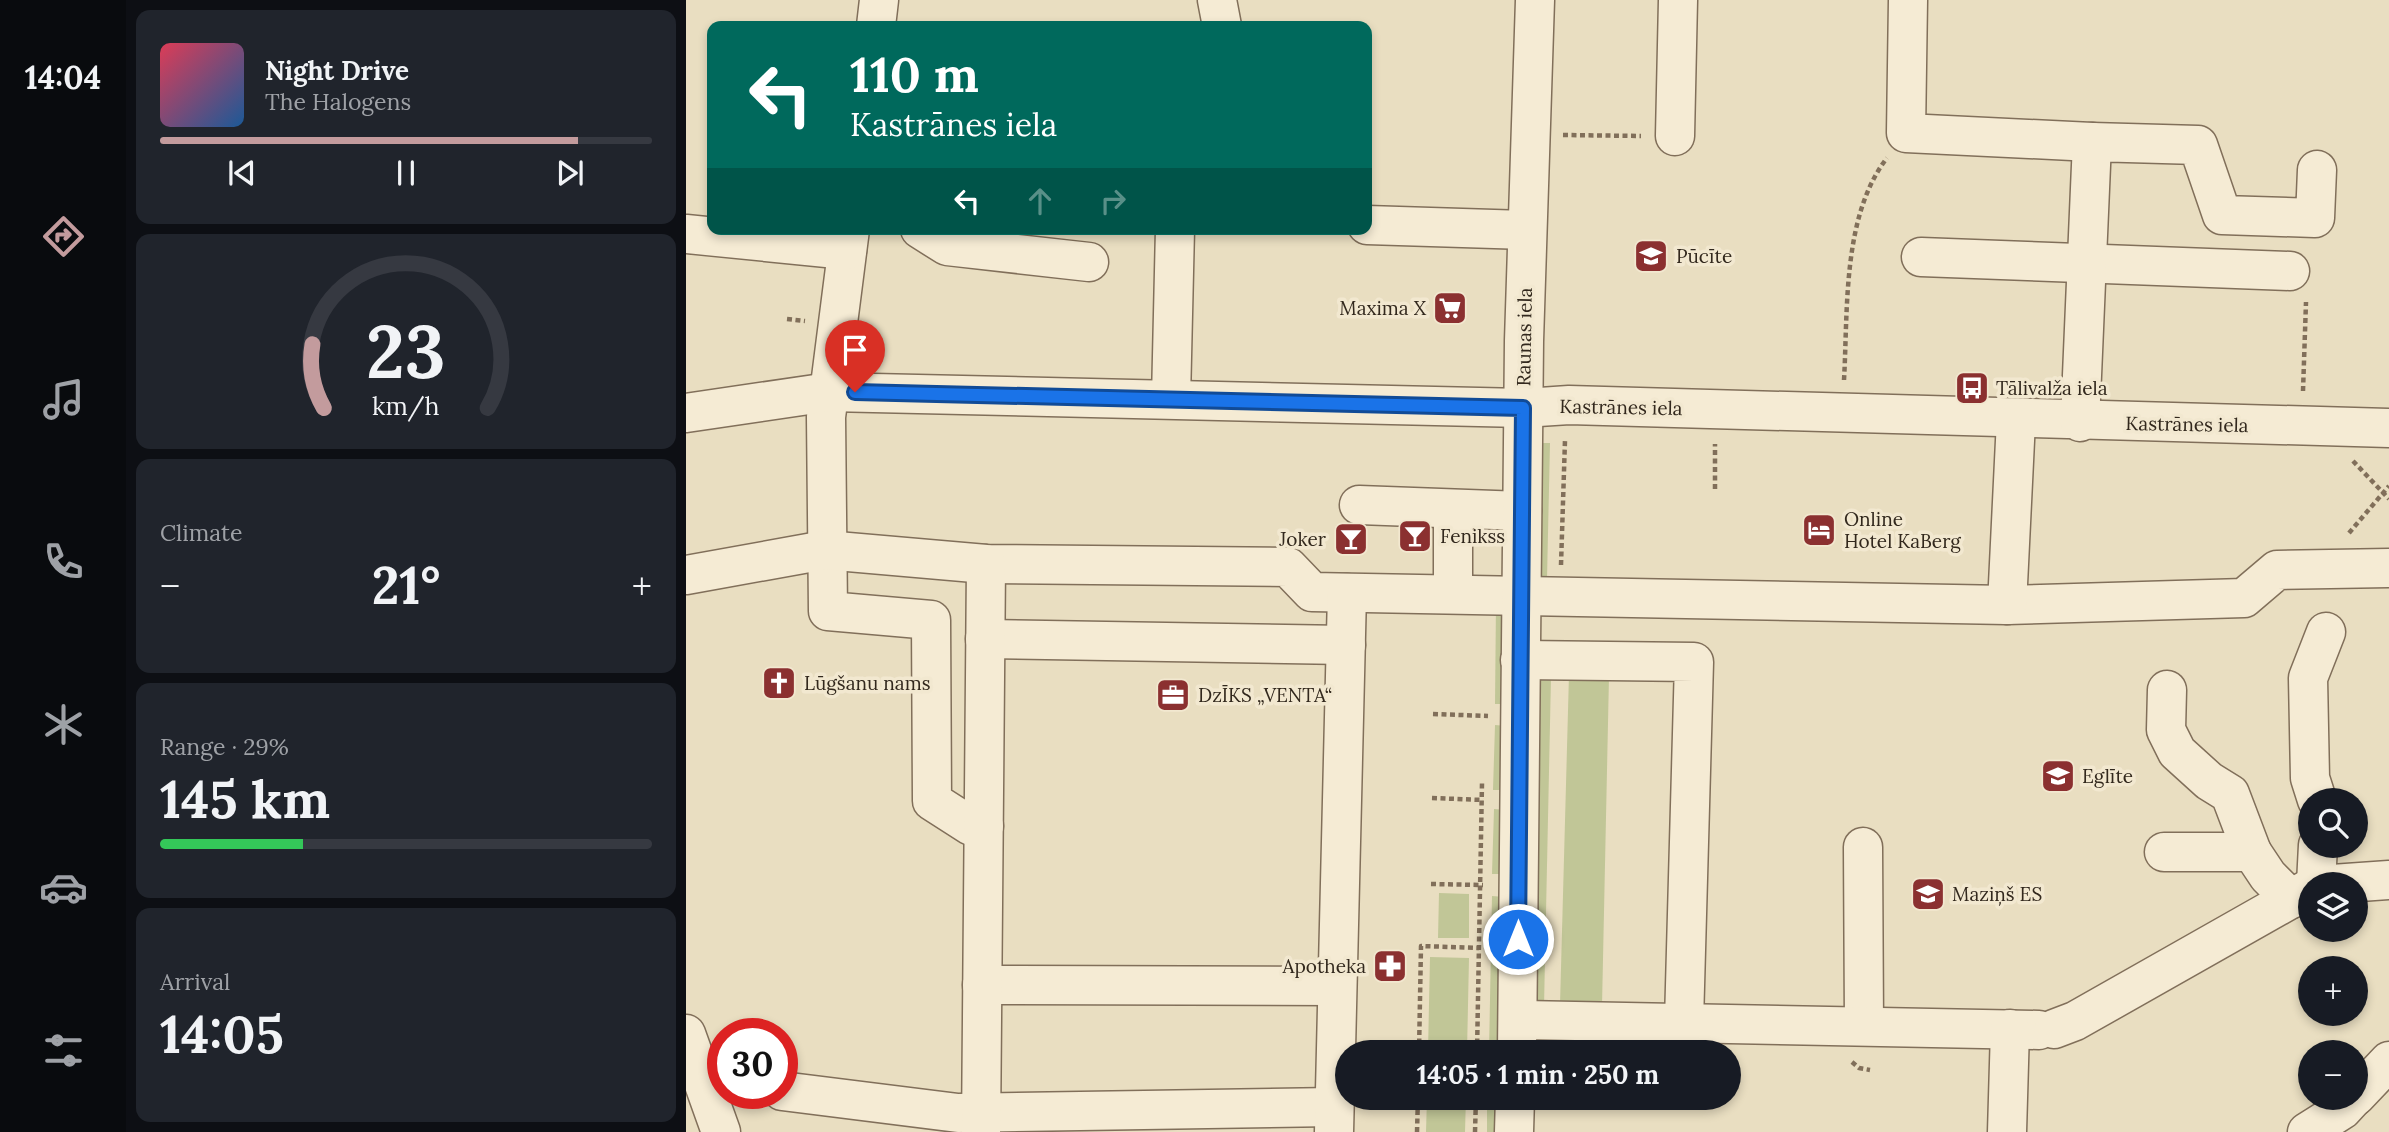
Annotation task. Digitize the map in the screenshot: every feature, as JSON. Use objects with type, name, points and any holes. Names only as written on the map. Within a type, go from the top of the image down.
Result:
[{"type":"street","points":[[877,21],[879,0]]},
{"type":"street","points":[[1217,0],[1221,21]]},
{"type":"street","name":"Raunas iela","points":[[1517,1036],[1521,511],[1535,0]]},
{"type":"street","points":[[1675,136],[1678,0]]},
{"type":"street","points":[[1908,0],[1906,133],[2198,145],[2222,215],[2315,218],[2317,170]]},
{"type":"street","points":[[2080,422],[2089,263],[2092,142]]},
{"type":"street","points":[[1372,225],[1527,230]]},
{"type":"street","points":[[686,234],[707,235]]},
{"type":"street","points":[[718,235],[848,239],[829,392],[825,550],[828,611],[932,620],[932,801],[971,826],[984,826]]},
{"type":"street","points":[[930,235],[947,246],[1089,262]]},
{"type":"street","points":[[1171,399],[1175,235]]},
{"type":"street","points":[[1922,257],[2290,271]]},
{"type":"street","name":"Kastrānes iela","points":[[686,413],[829,392],[1523,408],[1569,405],[2080,422],[2389,428]]},
{"type":"street","points":[[2007,605],[2016,420]]},
{"type":"street","points":[[1359,505],[1521,511]]},
{"type":"street","points":[[1453,509],[1453,593]]},
{"type":"street","points":[[686,575],[825,550],[986,564],[1288,567],[1312,593],[1520,594],[2007,605],[2244,598],[2277,570],[2389,568]]},
{"type":"street","points":[[981,1122],[986,564]]},
{"type":"street","points":[[798,1093],[958,1113],[981,1122],[1334,1120],[1347,593]]},
{"type":"street","points":[[2313,788],[2310,778],[2308,678],[2326,632]]},
{"type":"street","points":[[985,639],[1346,645]]},
{"type":"street","points":[[1520,660],[1694,662],[1684,1022]]},
{"type":"street","points":[[2167,690],[2166,730],[2177,752],[2209,781],[2230,794],[2252,852],[2268,876],[2298,887]]},
{"type":"street","points":[[1856,1042],[1864,847]]},
{"type":"street","points":[[2164,852],[2252,852]]},
{"type":"street","points":[[2368,881],[2389,880]]},
{"type":"street","points":[[1517,1036],[1684,1022],[1856,1042],[2034,1029],[2075,1021],[2298,895]]},
{"type":"street","points":[[982,985],[1336,986]]},
{"type":"street","points":[[2007,1132],[2034,1029]]},
{"type":"street","points":[[686,1034],[720,1132]]},
{"type":"street","points":[[2368,1088],[2389,1061]]},
{"type":"street","points":[[1514,1132],[1515,1110]]},
{"type":"street","points":[[2307,1132],[2350,1110]]},
{"type":"path","points":[[1844,392],[1846,294],[1862,200],[1882,164],[1906,133]]},
{"type":"path","points":[[1551,135],[1675,136]]},
{"type":"path","points":[[2290,271],[2306,272],[2303,399]]},
{"type":"path","points":[[787,319],[813,322]]},
{"type":"path","points":[[1715,489],[1716,437]]},
{"type":"path","points":[[2346,453],[2389,499]]},
{"type":"path","points":[[2332,569],[2334,551],[2389,486]]},
{"type":"path","points":[[1433,714],[1519,717]]},
{"type":"path","points":[[1432,798],[1519,800]]},
{"type":"path","points":[[1431,884],[1518,885]]},
{"type":"path","points":[[1419,1040],[1421,946],[1479,948]]},
{"type":"path","points":[[1856,1042],[1859,1068],[1870,1070]]},
{"type":"path","points":[[1417,1132],[1418,1110]]},
{"type":"path","points":[[1475,1132],[1476,1110]]},
{"type":"green space","points":[[1538,443],[1550,443],[1547,579],[1535,578]]},
{"type":"green space","points":[[1496,603],[1508,603],[1507,704],[1495,704]]},
{"type":"green space","points":[[1569,674],[1609,676],[1602,1006],[1560,1005]]},
{"type":"green space","points":[[1540,677],[1551,677],[1544,1007],[1532,1006]]},
{"type":"green space","points":[[1495,725],[1507,726],[1505,790],[1493,790]]},
{"type":"green space","points":[[1494,809],[1506,810],[1504,874],[1492,874]]},
{"type":"green space","points":[[1439,893],[1469,894],[1469,938],[1438,938]]},
{"type":"green space","points":[[1492,896],[1505,897],[1502,1040],[1489,1040]]},
{"type":"green space","points":[[1430,957],[1469,958],[1467,1040],[1428,1040]]},
{"type":"green space","points":[[1427,1110],[1466,1110],[1465,1132],[1426,1132]]},
{"type":"green space","points":[[1487,1110],[1501,1110],[1500,1132],[1487,1132]]},
{"type":"place","name":"Pūcīte","points":[[1651,256]]},
{"type":"place","name":"Maxima X","points":[[1450,308]]},
{"type":"place","name":"Tālivalža iela","points":[[1972,388]]},
{"type":"place","name":"Online Hotel KaBerg","points":[[1819,530]]},
{"type":"place","name":"Fenikss","points":[[1415,536]]},
{"type":"place","name":"Joker","points":[[1351,539]]},
{"type":"place","name":"Lūgšanu nams","points":[[779,683]]},
{"type":"place","name":"DzĪKS „VENTA“","points":[[1173,695]]},
{"type":"place","name":"Eglīte","points":[[2058,776]]},
{"type":"place","name":"Maziņš ES","points":[[1928,894]]},
{"type":"place","name":"Apotheka","points":[[1390,966]]},
{"type":"route","points":[[855,392],[1523,408],[1518,939]]}]
